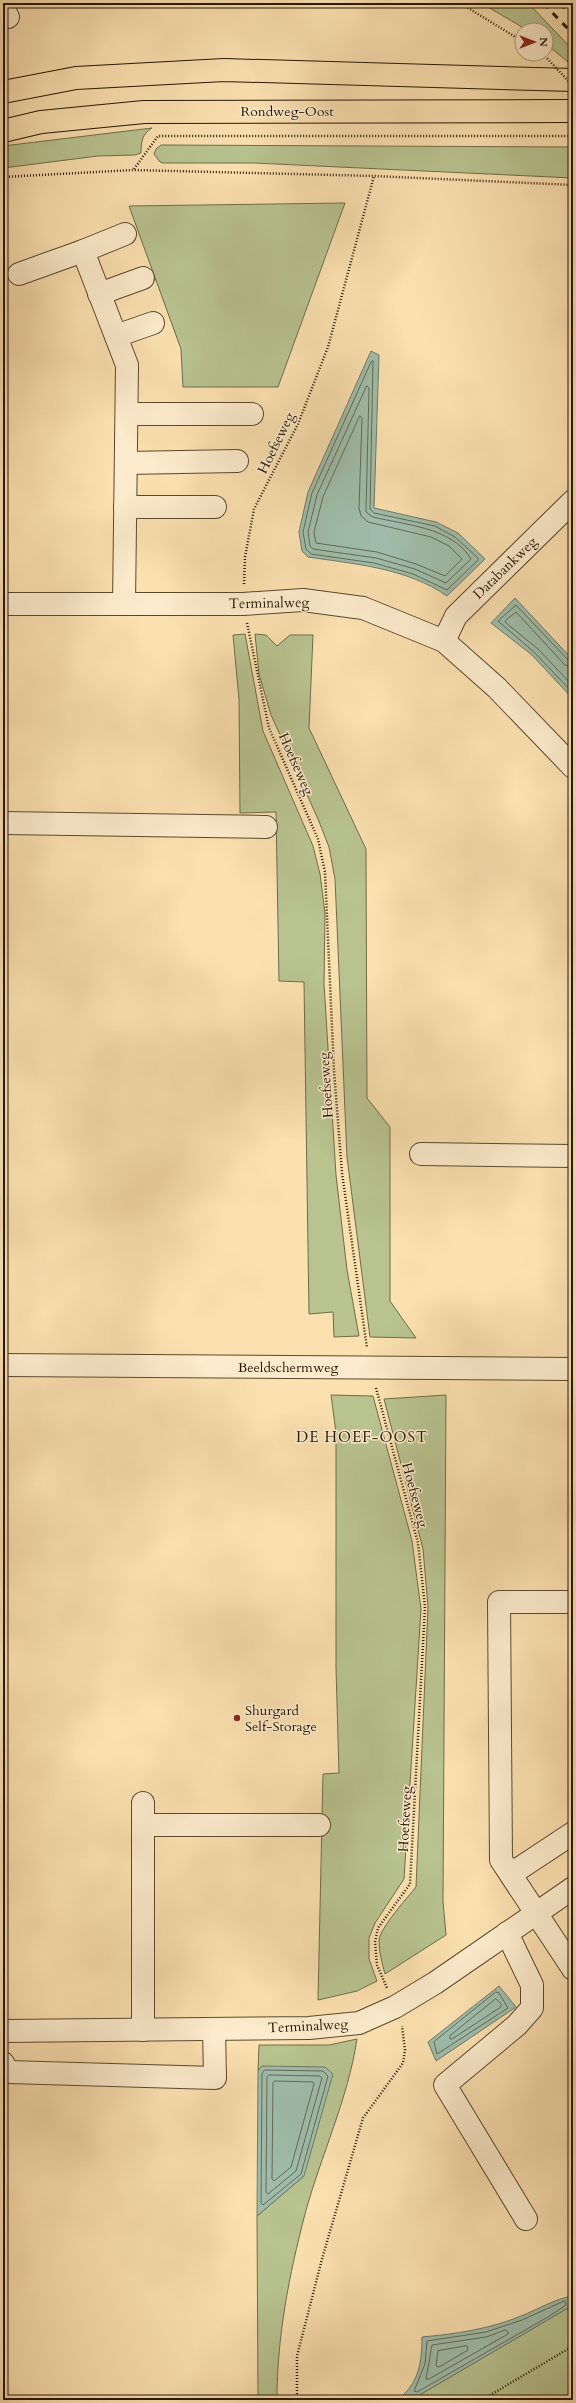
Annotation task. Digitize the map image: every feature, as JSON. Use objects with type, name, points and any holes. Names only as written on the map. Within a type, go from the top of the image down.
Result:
[{"type":"main road","points":[[3,92],[76,78],[224,70],[573,80]]},
{"type":"main road","name":"Rondweg-Oost","points":[[3,131],[41,122],[144,112],[573,111]]},
{"type":"street","points":[[19,274],[125,234]]},
{"type":"street","points":[[83,251],[127,365],[128,414],[124,604]]},
{"type":"street","points":[[100,294],[143,278]]},
{"type":"street","points":[[116,336],[152,322]]},
{"type":"street","points":[[128,414],[252,414]]},
{"type":"street","points":[[126,463],[237,461]]},
{"type":"street","name":"Databankweg","points":[[444,641],[456,616],[573,501]]},
{"type":"street","points":[[125,507],[215,507]]},
{"type":"street","name":"Terminalweg","points":[[3,604],[243,604],[303,600],[363,608],[444,641],[497,688],[573,767]]},
{"type":"street","points":[[3,823],[266,827]]},
{"type":"street","points":[[422,1154],[573,1156]]},
{"type":"street","name":"Beeldschermweg","points":[[3,1365],[573,1369]]},
{"type":"street","points":[[573,1602],[499,1602],[501,1860],[537,1912],[573,1969]]},
{"type":"street","points":[[143,1803],[143,2030]]},
{"type":"street","points":[[143,1825],[319,1825]]},
{"type":"street","points":[[511,1874],[573,1833]]},
{"type":"street","name":"Terminalweg","points":[[3,2031],[309,2028],[359,2023],[395,2007],[435,1983],[573,1888]]},
{"type":"street","points":[[507,1933],[532,1985],[532,2008],[517,2025],[445,2085],[526,2219]]},
{"type":"street","points":[[5,2069],[215,2078],[214,2029]]},
{"type":"path","points":[[460,3],[514,36]]},
{"type":"path","points":[[551,62],[573,86]]},
{"type":"path","name":"Rondweg-Oost","points":[[133,170],[158,136],[573,136]]},
{"type":"path","points":[[3,177],[133,170],[374,176],[573,185]]},
{"type":"path","name":"Hoefseweg","points":[[297,2400],[297,2356],[322,2259],[363,2118],[403,2063],[405,2050],[404,2034],[395,2007],[377,1965],[375,1942],[378,1928],[410,1884],[425,1607],[418,1542],[370,1367],[342,1173],[334,1071],[325,872],[318,840],[269,728],[256,674],[243,604],[245,558],[254,509],[298,424],[328,347],[374,176]]},
{"type":"path","points":[[482,2400],[573,2346]]},
{"type":"green space","points":[[481,3],[528,3],[546,22],[514,22]]},
{"type":"green space","points":[[554,30],[573,50],[573,66],[554,51]]},
{"type":"green space","points":[[152,128],[146,133],[143,139],[141,153],[135,155],[98,156],[3,168],[3,146]]},
{"type":"green space","points":[[161,145],[573,147],[573,178],[254,163],[163,163],[160,162],[154,154],[156,149]]},
{"type":"green space","points":[[345,203],[278,387],[183,387],[181,349],[129,206]]},
{"type":"green space","points":[[245,634],[263,731],[313,846],[320,874],[325,913],[324,984],[336,1175],[347,1270],[359,1336],[334,1337],[333,1312],[309,1314],[304,982],[279,981],[276,812],[240,813],[239,699],[233,635]]},
{"type":"green space","points":[[255,634],[266,635],[277,646],[290,635],[313,635],[309,728],[366,849],[367,1098],[390,1127],[390,1301],[416,1338],[370,1337],[347,1157],[335,879],[329,847],[271,715],[259,674]]},
{"type":"green space","points":[[331,1395],[373,1396],[412,1541],[421,1609],[404,1879],[375,1923],[369,1938],[369,1959],[377,1981],[357,1991],[318,2000],[323,1774],[339,1773],[336,1668],[336,1433]]},
{"type":"green space","points":[[446,1395],[443,1901],[446,1935],[385,1974],[379,1940],[384,1928],[416,1887],[428,1607],[423,1549],[384,1399]]},
{"type":"green space","points":[[357,2039],[353,2061],[341,2105],[311,2192],[294,2260],[285,2306],[279,2353],[277,2400],[258,2400],[257,2216],[304,2176],[262,2066],[258,2071],[259,2045],[329,2045]]},
{"type":"green space","points":[[573,2305],[573,2400],[411,2400]]},
{"type":"water","points":[[371,351],[379,355],[374,508],[436,522],[458,533],[485,559],[447,596],[415,579],[398,573],[362,565],[308,557],[302,551],[299,532],[308,492]]},
{"type":"water","points":[[515,598],[573,660],[573,699],[532,655],[491,623]]},
{"type":"water","points":[[499,1986],[516,2007],[436,2061],[428,2042]]},
{"type":"water","points":[[262,2066],[325,2067],[333,2074],[304,2176],[257,2216],[258,2071]]},
{"type":"water","points":[[573,2296],[573,2305],[411,2400],[397,2400],[415,2380],[420,2364],[422,2337],[485,2328],[509,2321],[553,2302]]},
{"type":"railway","points":[[543,3],[573,34]]},
{"type":"railway","points":[[560,3],[573,17]]},
{"type":"place","name":"Shurgard Self-Storage","points":[[237,1718]]},
{"type":"district","name":"DE HOEF-OOST","points":[[362,1437]]}]
